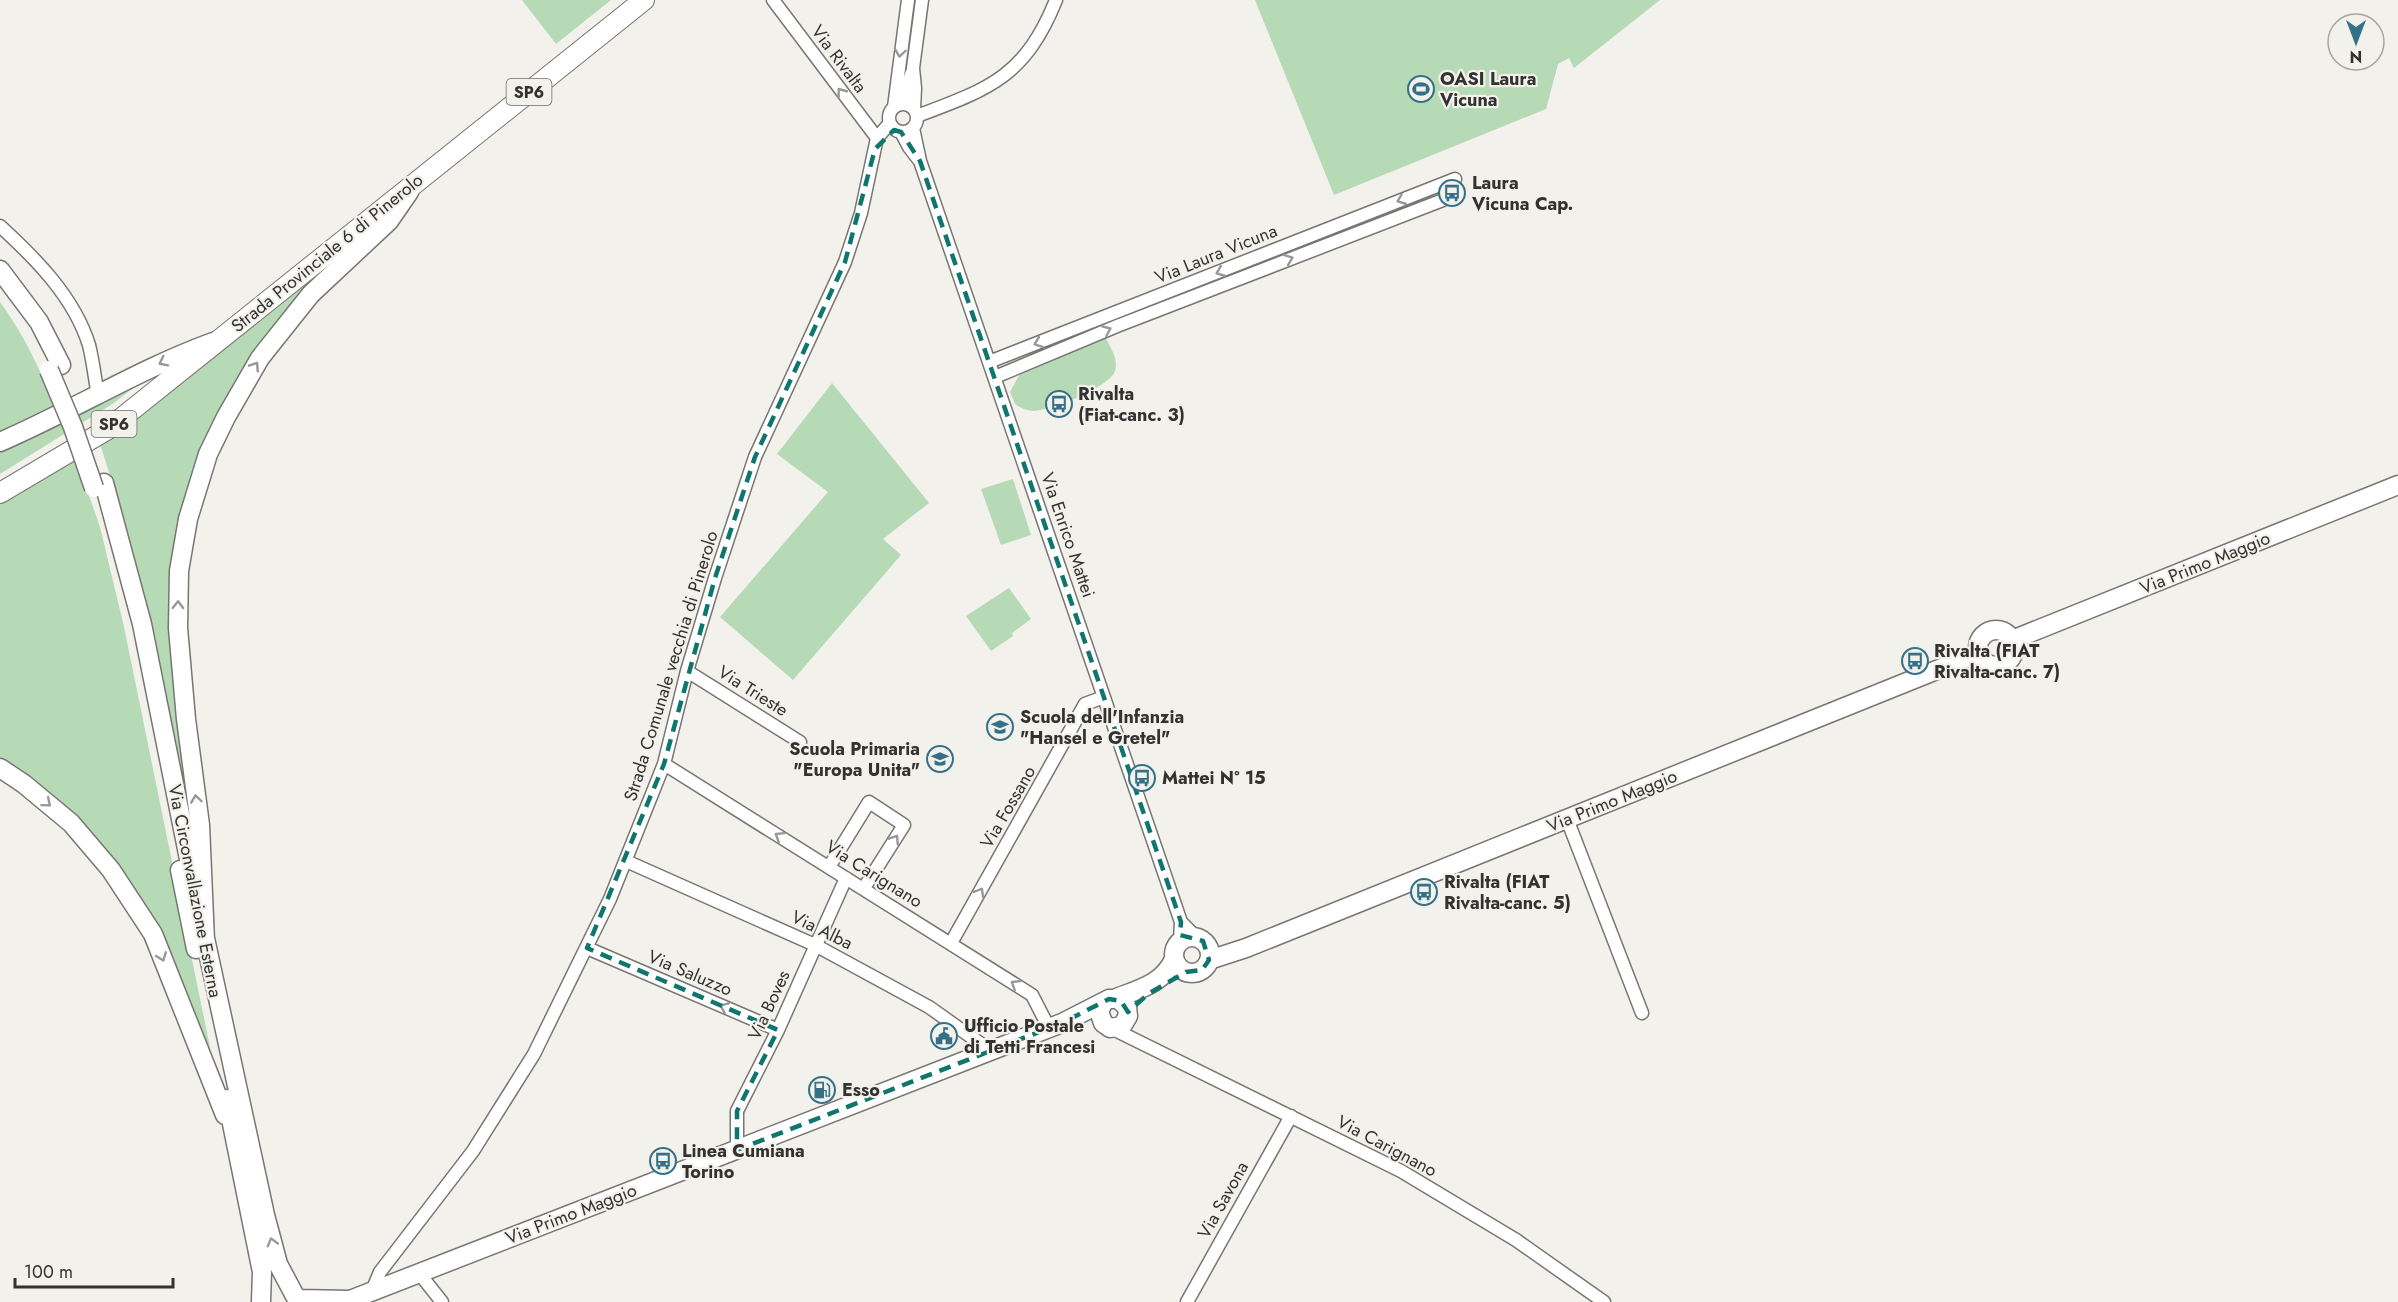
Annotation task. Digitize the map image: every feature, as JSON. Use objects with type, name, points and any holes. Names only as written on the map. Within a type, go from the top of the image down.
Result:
[{"type":"main road","name":"Strada Provinciale 6 di Pinerolo","points":[[0,493],[108,429],[417,180],[645,1]]},
{"type":"main road","points":[[205,941],[200,825],[185,709],[178,628],[179,571],[188,519],[208,454],[260,358],[310,294],[389,221],[417,180]]},
{"type":"main road","points":[[0,270],[39,322],[99,486]]},
{"type":"main road","points":[[0,286],[55,368]]},
{"type":"main road","points":[[0,442],[177,356],[218,340]]},
{"type":"main road","name":"Via Primo Maggio","points":[[2012,640],[2398,485]]},
{"type":"main road","name":"Via Circonvallazione Esterna","points":[[99,486],[142,624],[205,941],[240,1132],[262,1272],[260,1301]]},
{"type":"main road","name":"Via Circonvallazione Esterna","points":[[99,486],[240,1132],[278,1264],[300,1299]]},
{"type":"main road","points":[[1991,631],[2006,633],[2012,640],[2014,652],[2003,665],[1986,663],[1979,653],[1980,639],[1991,631]]},
{"type":"main road","name":"Via Primo Maggio","points":[[260,1301],[278,1293],[300,1299],[347,1301],[1056,1026],[1109,1000],[1143,988],[1164,976],[1192,953],[1246,948],[1979,653]]},
{"type":"main road","points":[[0,768],[24,784],[71,823],[111,870],[153,934],[212,1087],[240,1132]]},
{"type":"main road","name":"Via Primo Maggio","points":[[1128,1012],[1137,1001],[1192,953]]},
{"type":"main road","points":[[1109,1000],[1124,1003],[1128,1012],[1127,1019],[1122,1026],[1106,1025],[1099,1011],[1109,1000]]},
{"type":"main road","name":"Via Primo Maggio","points":[[1056,1026],[1106,1025]]},
{"type":"street","name":"Via Rivalta","points":[[772,0],[876,143]]},
{"type":"street","points":[[897,106],[908,0]]},
{"type":"street","points":[[915,112],[914,68],[922,0]]},
{"type":"street","points":[[876,143],[899,129],[915,112],[978,93],[1004,78],[1031,48],[1056,0]]},
{"type":"street","points":[[899,129],[889,114],[897,106],[914,68]]},
{"type":"street","points":[[897,106],[915,112]]},
{"type":"street","name":"Via Enrico Mattei","points":[[899,129],[920,161],[1192,953]]},
{"type":"street","name":"Strada Comunale vecchia di Pinerolo","points":[[372,1291],[380,1272],[473,1151],[534,1054],[587,948],[626,861],[664,764],[687,671],[755,457],[845,262],[861,213],[876,143]]},
{"type":"street","name":"Via Laura Vicuna","points":[[989,362],[1455,178]]},
{"type":"street","name":"Via Laura Vicuna","points":[[995,377],[1117,326],[1443,200]]},
{"type":"street","points":[[0,226],[34,258],[75,313],[89,347],[98,396]]},
{"type":"street","name":"Via Trieste","points":[[687,671],[800,742]]},
{"type":"street","name":"Via Fossano","points":[[951,943],[1085,704],[1104,697]]},
{"type":"street","name":"Via Carignano","points":[[664,764],[1032,995],[1056,1026]]},
{"type":"street","points":[[829,867],[868,802],[904,825],[864,888]]},
{"type":"street","points":[[1567,819],[1641,1013]]},
{"type":"street","name":"Via Alba","points":[[626,861],[815,945],[929,1007],[991,1051]]},
{"type":"street","name":"Via Boves","points":[[737,1150],[737,1111],[778,1030],[846,878]]},
{"type":"street","name":"Via Saluzzo","points":[[587,948],[778,1030]]},
{"type":"street","points":[[1128,1012],[1130,1026],[1141,1042]]},
{"type":"street","name":"Via Carignano","points":[[1106,1025],[1401,1171],[1516,1240],[1604,1302]]},
{"type":"street","name":"Via Savona","points":[[1187,1302],[1291,1116]]},
{"type":"street","points":[[419,1273],[442,1302]]},
{"type":"highlighted area","points":[[894,130],[901,132],[920,161],[1181,922],[1180,935],[1203,941],[1209,960],[1202,970],[1186,972],[1148,994],[1128,1012],[1121,1001],[1109,999],[1062,1023],[737,1150],[737,1111],[778,1030],[587,948],[664,764],[715,578],[755,457],[845,262],[875,149]]},
{"type":"green space","points":[[522,0],[611,0],[556,44]]},
{"type":"green space","name":"OASI Laura Vicuna","points":[[1255,0],[1660,0],[1574,68],[1569,58],[1558,64],[1546,109],[1334,195]]},
{"type":"green space","points":[[324,269],[326,271],[271,332],[237,377],[219,412],[181,517],[189,806],[185,803],[138,577],[100,444]]},
{"type":"green space","points":[[0,302],[31,353],[55,408],[0,433]]},
{"type":"green space","points":[[1105,336],[1116,362],[1115,371],[1110,378],[1091,391],[1051,407],[1032,411],[1015,404],[1010,392],[1023,368]]},
{"type":"green space","points":[[152,373],[114,403],[0,474],[0,449]]},
{"type":"green space","points":[[832,383],[929,503],[883,539],[901,555],[793,680],[720,617],[828,492],[777,454]]},
{"type":"green space","points":[[76,458],[100,527],[124,627],[215,1072],[160,930],[29,778],[0,758],[0,501]]},
{"type":"green space","points":[[1013,479],[1031,535],[1001,545],[981,489]]},
{"type":"green space","points":[[1009,588],[1031,619],[1012,633],[1013,636],[991,651],[966,616]]},
{"type":"place","name":"OASI Laura Vicuna","points":[[1421,89]]},
{"type":"place","name":"Laura Vicuna Cap.","points":[[1452,193]]},
{"type":"place","name":"Rivalta (Fiat-canc. 3)","points":[[1059,404]]},
{"type":"place","name":"Rivalta (FIAT Rivalta-canc. 7)","points":[[1915,661]]},
{"type":"place","name":"Scuola dell'Infanzia \"Hansel e Gretel\"","points":[[1000,727]]},
{"type":"place","name":"Scuola Primaria \"Europa Unita\"","points":[[940,759]]},
{"type":"place","name":"Mattei N° 15","points":[[1142,778]]},
{"type":"place","name":"Rivalta (FIAT Rivalta-canc. 5)","points":[[1424,892]]},
{"type":"place","name":"Ufficio Postale di Tetti Francesi","points":[[944,1036]]},
{"type":"place","name":"Esso","points":[[822,1090]]},
{"type":"place","name":"Linea Cumiana Torino","points":[[663,1161]]}]
